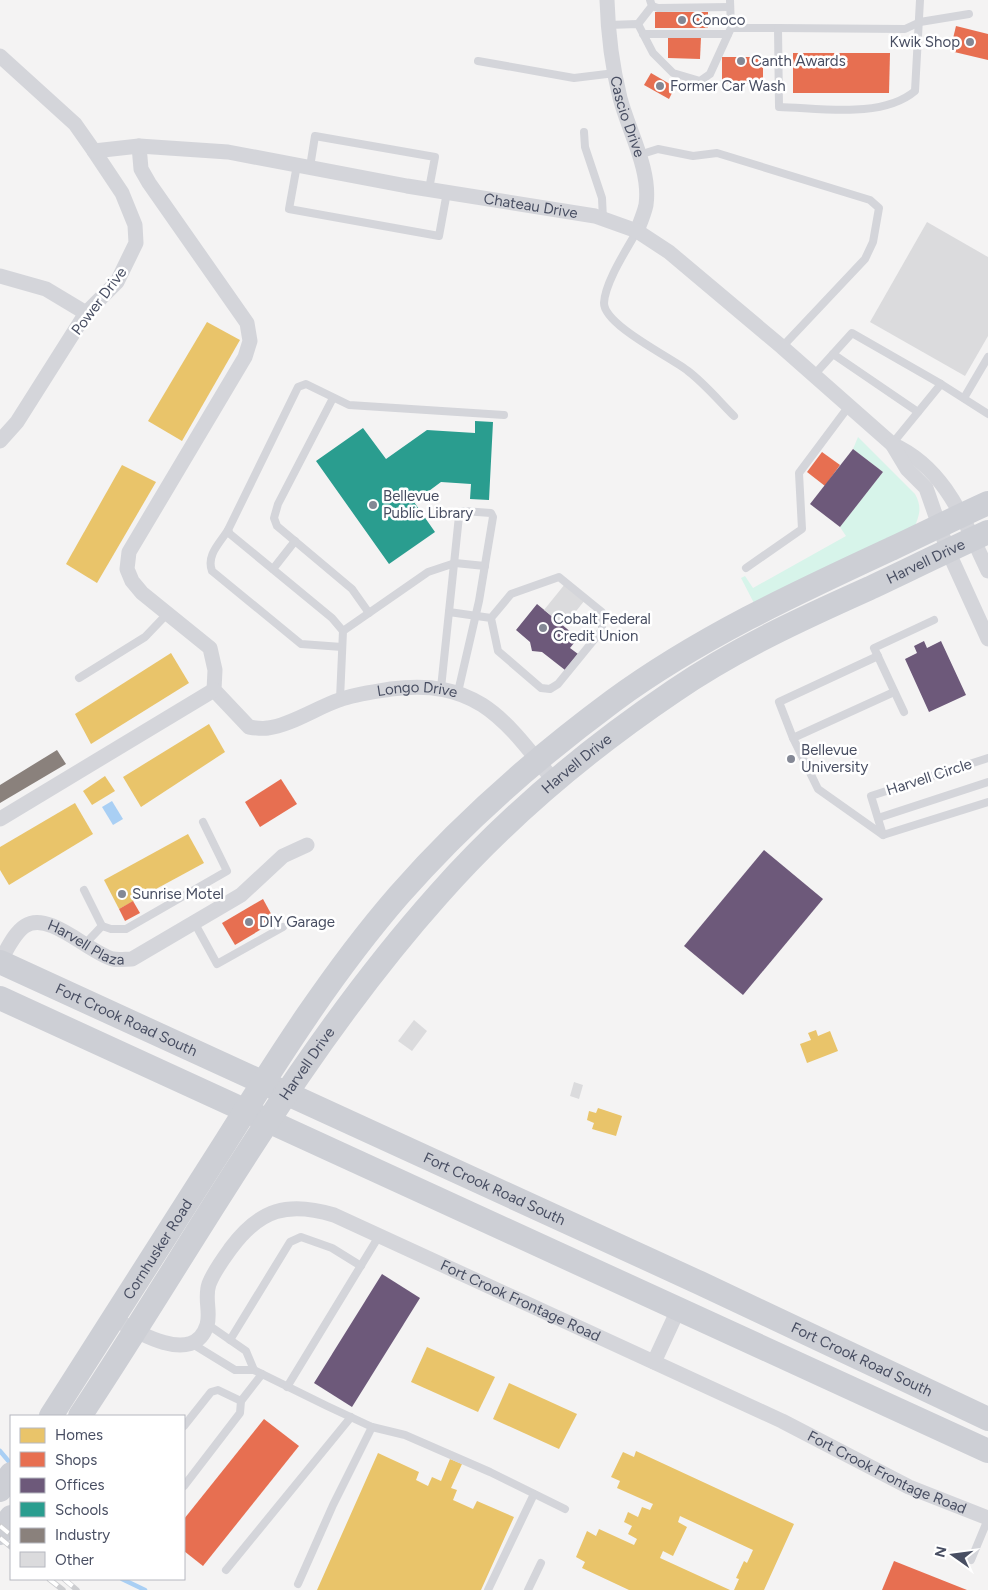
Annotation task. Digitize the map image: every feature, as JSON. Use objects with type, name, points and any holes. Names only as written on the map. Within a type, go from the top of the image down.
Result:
[{"type":"main road","name":"Harvell Drive","points":[[263,1082],[335,977],[400,894],[445,846],[538,760],[616,699],[700,644],[793,595],[988,503]]},
{"type":"main road","name":"Harvell Drive","points":[[268,1121],[344,1012],[407,930],[481,849],[554,781],[626,725],[711,667],[787,626],[980,535]]},
{"type":"main road","name":"Fort Crook Road South","points":[[0,962],[988,1419]]},
{"type":"main road","name":"Fort Crook Road South","points":[[0,998],[988,1451]]},
{"type":"main road","name":"Cornhusker Road","points":[[52,1415],[263,1082]]},
{"type":"main road","name":"Cornhusker Road","points":[[81,1415],[136,1332],[268,1121]]},
{"type":"main road","points":[[0,1490],[10,1475]]},
{"type":"main road","points":[[0,1533],[10,1518]]},
{"type":"street","name":"Cascio Drive","points":[[607,0],[608,24],[615,73],[642,167],[646,205],[637,231]]},
{"type":"street","name":"Power Drive","points":[[0,56],[75,124],[122,193],[135,225],[136,244],[117,282],[86,313],[17,422],[0,441]]},
{"type":"street","name":"Chateau Drive","points":[[94,151],[139,146],[228,152],[429,189],[603,218],[637,231],[668,252],[782,347],[892,444],[907,469],[926,488],[935,509],[938,527],[988,639]]},
{"type":"street","points":[[0,819],[214,690],[215,670],[210,648],[142,593],[132,581],[127,569],[129,552],[245,357],[250,341],[247,323],[141,169],[139,146]]},
{"type":"street","points":[[0,276],[46,289],[86,313]]},
{"type":"street","name":"Chateau Drive","points":[[892,444],[911,452],[924,463],[947,489],[961,515],[980,535],[988,571]]},
{"type":"street","name":"Longo Drive","points":[[214,690],[249,728],[270,728],[340,699],[408,687],[441,688],[458,692],[488,708],[517,734],[554,781]]},
{"type":"street","name":"Harvell Plaza","points":[[0,962],[24,926],[44,922],[112,958],[132,959],[241,895],[283,856],[307,845]]},
{"type":"street","name":"Fort Crook Frontage Road","points":[[207,1324],[206,1298],[209,1283],[217,1267],[242,1233],[256,1221],[273,1212],[295,1208],[314,1209],[334,1215],[826,1442],[909,1487],[988,1519]]},
{"type":"street","points":[[654,1362],[678,1310]]},
{"type":"street","points":[[114,1318],[136,1332],[164,1343],[191,1343],[202,1335],[207,1324]]},
{"type":"lane","points":[[778,28],[779,107],[877,109],[905,100],[915,91],[920,0]]},
{"type":"lane","points":[[652,3],[658,8],[730,4],[730,31],[710,74],[700,81],[673,73],[653,53],[638,24],[652,3]]},
{"type":"lane","points":[[643,34],[778,28],[905,29],[920,22],[969,14]]},
{"type":"lane","points":[[608,24],[638,24]]},
{"type":"lane","points":[[478,61],[574,78],[615,73]]},
{"type":"lane","points":[[584,132],[585,147],[602,198],[603,218]]},
{"type":"lane","points":[[429,189],[435,157],[315,136],[289,209],[439,236],[447,192]]},
{"type":"lane","points":[[639,155],[658,150],[693,156],[717,153],[870,200],[879,208],[873,242],[865,259],[782,347]]},
{"type":"lane","points":[[637,231],[606,295],[605,310],[610,317],[629,332],[688,372],[734,416]]},
{"type":"lane","points":[[814,375],[852,333],[941,384],[988,414]]},
{"type":"lane","points":[[834,354],[918,412]]},
{"type":"lane","points":[[964,398],[988,357]]},
{"type":"lane","points":[[342,647],[301,644],[212,571],[209,563],[211,556],[228,530],[298,387],[306,384],[349,405],[504,415]]},
{"type":"lane","points":[[892,444],[941,384]]},
{"type":"lane","points":[[333,398],[275,514],[277,526],[352,589],[369,613]]},
{"type":"lane","points":[[746,568],[802,529],[799,473],[849,406]]},
{"type":"lane","points":[[441,688],[461,513],[491,513],[493,517],[475,615],[458,692]]},
{"type":"lane","points":[[228,530],[230,534],[332,618],[343,631],[340,699]]},
{"type":"lane","points":[[273,570],[295,541]]},
{"type":"lane","points":[[343,631],[428,572],[455,563],[484,566]]},
{"type":"lane","points":[[559,577],[602,612],[602,630],[558,684],[550,689],[541,688],[498,651],[491,618],[511,594],[559,577]]},
{"type":"lane","points":[[449,612],[491,618]]},
{"type":"lane","points":[[79,678],[145,637],[167,614]]},
{"type":"lane","points":[[904,712],[874,648],[934,620]]},
{"type":"lane","points":[[878,656],[779,702],[793,738],[818,789],[883,835],[988,802]]},
{"type":"lane","points":[[793,738],[894,692]]},
{"type":"lane","name":"Harvell Circle","points":[[883,835],[871,796],[988,758]]},
{"type":"lane","points":[[878,818],[988,782]]},
{"type":"lane","points":[[84,890],[102,926],[111,930],[126,929],[227,871],[203,822]]},
{"type":"lane","points":[[194,922],[217,964],[283,927]]},
{"type":"lane","points":[[85,944],[102,926]]},
{"type":"lane","points":[[287,1387],[379,1236]]},
{"type":"lane","points":[[230,1340],[290,1242],[301,1237],[332,1248],[361,1266]]},
{"type":"lane","points":[[207,1324],[246,1351],[258,1372]]},
{"type":"lane","points":[[191,1343],[235,1370],[258,1372],[372,1427],[405,1435],[565,1509]]},
{"type":"lane","points":[[185,1485],[240,1413],[241,1401],[258,1372]]},
{"type":"lane","points":[[185,1425],[211,1392],[218,1390],[241,1401]]},
{"type":"lane","points":[[226,1570],[351,1417]]},
{"type":"lane","points":[[298,1584],[333,1505],[372,1427]]},
{"type":"lane","points":[[488,1590],[534,1494]]},
{"type":"lane","points":[[971,1560],[988,1519]]},
{"type":"lane","points":[[528,1590],[541,1563]]},
{"type":"green space","points":[[858,437],[915,494],[919,503],[919,511],[914,528],[755,605],[741,578],[745,576],[753,588],[846,536],[840,527],[883,472],[853,449]]},
{"type":"water","points":[[112,801],[123,819],[113,825],[102,807]]},
{"type":"building: Homes","points":[[207,322],[240,340],[182,441],[148,421]]},
{"type":"building: Homes","points":[[122,465],[156,482],[97,583],[66,564]]},
{"type":"building: Homes","points":[[171,653],[189,683],[91,744],[75,714]]},
{"type":"building: Homes","points":[[209,724],[225,752],[141,807],[123,777]]},
{"type":"building: Homes","points":[[105,776],[115,791],[92,805],[83,791]]},
{"type":"building: Homes","points":[[75,803],[93,834],[9,885],[0,870],[0,847]]},
{"type":"building: Homes","points":[[188,834],[204,863],[119,909],[104,880]]},
{"type":"building: Homes","points":[[816,1030],[818,1036],[830,1031],[838,1051],[807,1063],[800,1044],[811,1040],[808,1033]]},
{"type":"building: Homes","points":[[598,1108],[622,1116],[616,1136],[592,1129],[594,1123],[587,1120],[589,1111],[596,1113]]},
{"type":"building: Homes","points":[[427,1347],[495,1377],[478,1412],[411,1382]]},
{"type":"building: Homes","points":[[509,1383],[577,1414],[559,1449],[493,1419]]},
{"type":"building: Homes","points":[[636,1451],[794,1524],[764,1590],[734,1590],[739,1579],[736,1578],[744,1561],[747,1563],[753,1550],[680,1516],[678,1522],[687,1527],[673,1556],[663,1551],[660,1558],[730,1590],[629,1590],[582,1568],[585,1562],[576,1557],[587,1531],[596,1536],[599,1529],[634,1545],[637,1539],[628,1534],[632,1526],[624,1522],[628,1512],[638,1517],[642,1507],[650,1510],[653,1504],[617,1488],[620,1481],[611,1477],[623,1452],[634,1457]]},
{"type":"building: Homes","points":[[378,1453],[419,1472],[416,1480],[428,1486],[432,1477],[441,1481],[450,1459],[462,1464],[451,1488],[457,1490],[453,1500],[473,1509],[477,1501],[514,1517],[481,1590],[317,1590]]},
{"type":"building: Shops","name":"Conoco","points":[[655,12],[708,12],[708,28],[655,28]]},
{"type":"building: Shops","name":"Kwik Shop","points":[[956,26],[988,34],[988,60],[950,51]]},
{"type":"building: Shops","points":[[668,37],[701,37],[700,59],[668,58]]},
{"type":"building: Shops","points":[[793,53],[890,53],[889,93],[793,93]]},
{"type":"building: Shops","points":[[722,57],[763,57],[763,84],[722,84]]},
{"type":"building: Shops","name":"Former Car Wash","points":[[651,73],[675,87],[669,99],[644,85]]},
{"type":"building: Shops","points":[[822,452],[840,465],[825,486],[807,472]]},
{"type":"building: Shops","points":[[281,779],[297,804],[260,827],[245,802]]},
{"type":"building: Shops","name":"DIY Garage","points":[[263,899],[275,921],[235,945],[222,923]]},
{"type":"building: Shops","points":[[133,901],[140,913],[125,921],[119,909]]},
{"type":"building: Shops","points":[[264,1419],[299,1446],[203,1566],[185,1552],[185,1518]]},
{"type":"building: Shops","points":[[894,1561],[967,1590],[882,1590]]},
{"type":"building: Offices","points":[[853,449],[883,472],[840,527],[810,504]]},
{"type":"building: Offices","points":[[537,604],[578,638],[570,648],[578,654],[565,670],[542,652],[532,651],[530,642],[516,630]]},
{"type":"building: Offices","points":[[924,641],[927,648],[941,641],[966,695],[929,712],[905,659],[917,653],[914,646]]},
{"type":"building: Offices","points":[[764,850],[823,899],[743,995],[684,946]]},
{"type":"building: Offices","points":[[382,1274],[420,1298],[352,1407],[314,1383]]},
{"type":"building: Schools","points":[[475,421],[493,422],[489,500],[470,499],[471,484],[441,482],[414,502],[435,532],[389,564],[316,461],[363,428],[386,459],[427,430],[475,433]]},
{"type":"building: Industry","points":[[57,750],[66,764],[0,803],[0,785]]},
{"type":"building: Other","points":[[927,222],[988,257],[988,336],[965,376],[870,322]]},
{"type":"building: Other","points":[[565,584],[585,600],[564,626],[544,610]]},
{"type":"building: Other","points":[[414,1020],[427,1031],[412,1051],[398,1041]]},
{"type":"building: Other","points":[[574,1082],[583,1085],[579,1099],[570,1096]]},
{"type":"waterway","points":[[0,1451],[10,1463]]},
{"type":"waterway","points":[[124,1580],[145,1590]]},
{"type":"railway","points":[[0,1526],[10,1534]]},
{"type":"railway","points":[[0,1538],[10,1546]]},
{"type":"railway","points":[[50,1580],[63,1590]]},
{"type":"railway","points":[[65,1580],[77,1590]]},
{"type":"place","name":"Conoco","points":[[682,20]]},
{"type":"place","name":"Kwik Shop","points":[[970,42]]},
{"type":"place","name":"Canth Awards","points":[[741,61]]},
{"type":"place","name":"Former Car Wash","points":[[660,86]]},
{"type":"place","name":"Bellevue Public Library","points":[[373,505]]},
{"type":"place","name":"Cobalt Federal Credit Union","points":[[543,628]]},
{"type":"place","name":"Bellevue University","points":[[791,759]]},
{"type":"place","name":"Sunrise Motel","points":[[122,894]]},
{"type":"place","name":"DIY Garage","points":[[249,922]]}]
